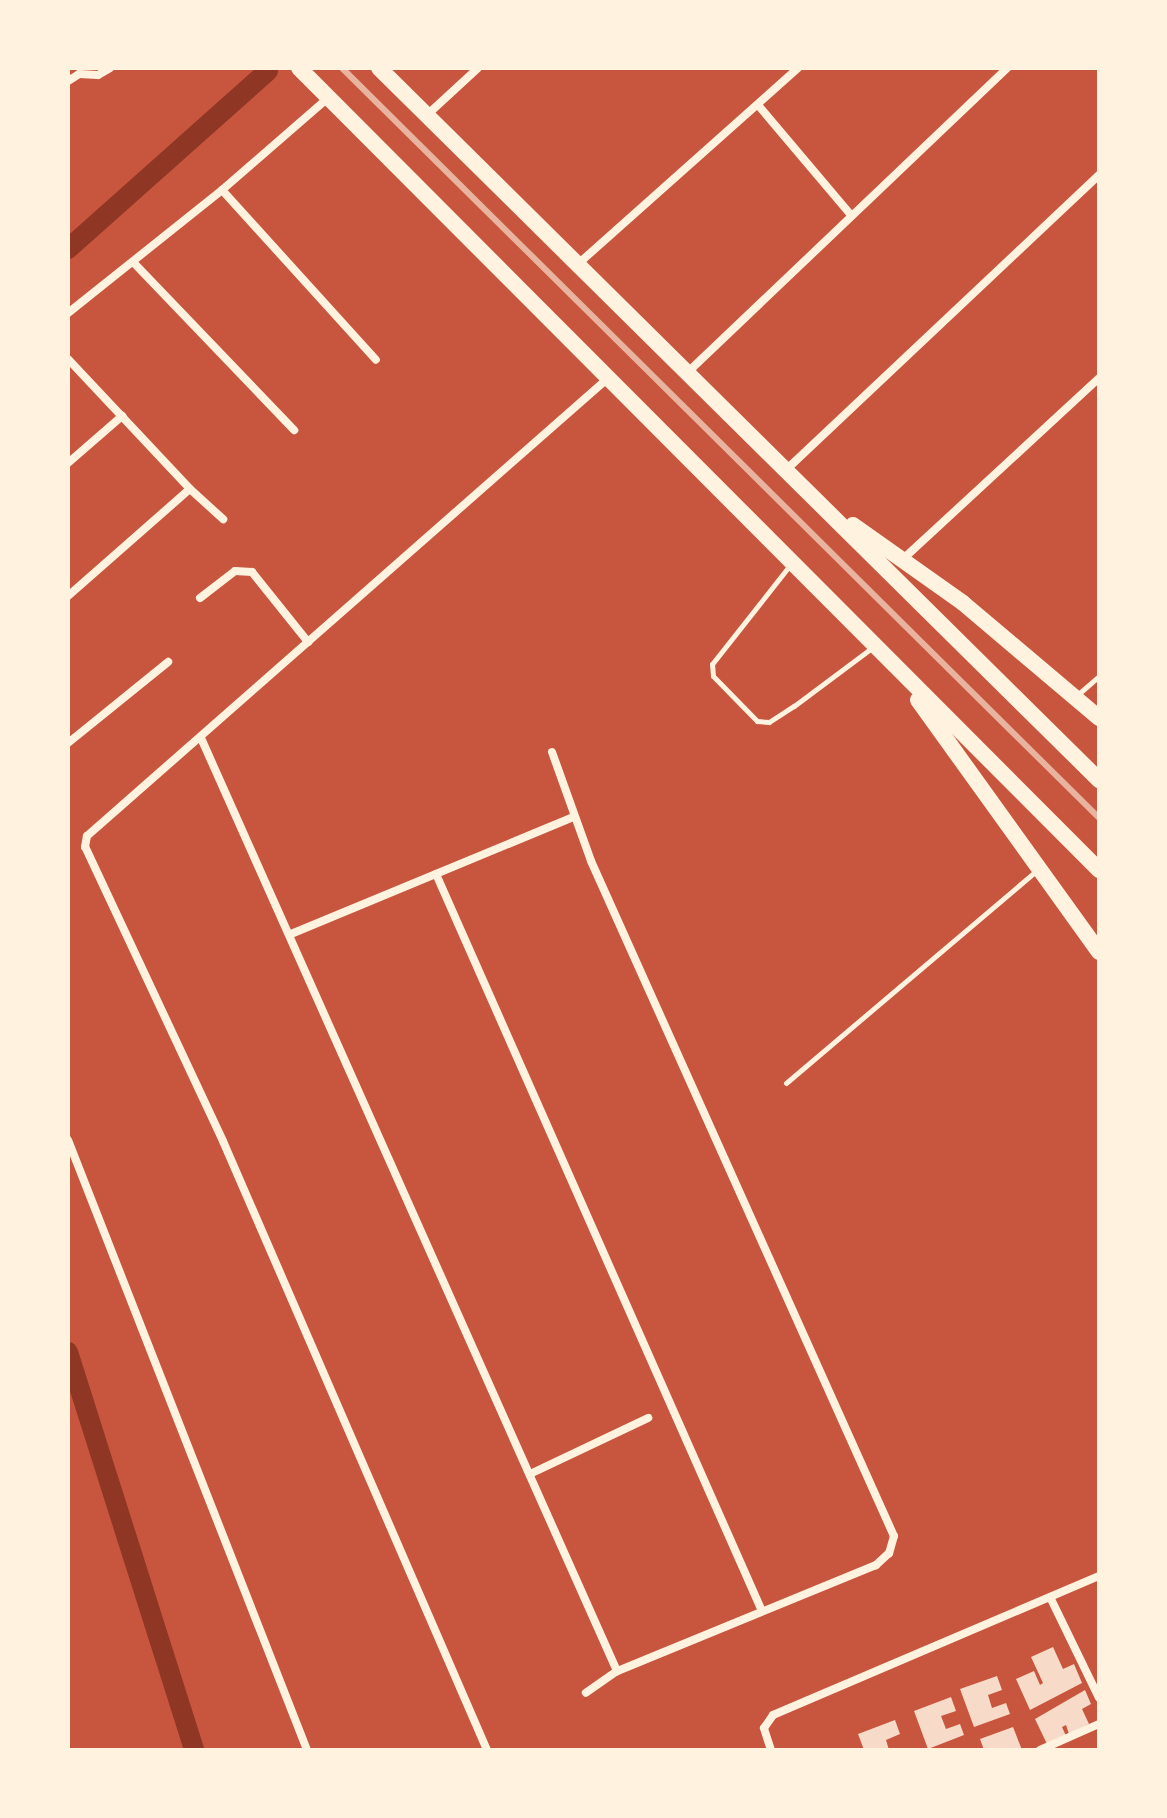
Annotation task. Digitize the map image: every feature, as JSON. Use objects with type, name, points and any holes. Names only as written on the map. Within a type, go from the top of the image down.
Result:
[{"type":"main road","points":[[299,68],[1099,870]]},
{"type":"main road","points":[[379,68],[1099,780]]},
{"type":"main road","points":[[819,502],[975,613],[1099,718]]},
{"type":"main road","points":[[897,670],[1037,870],[1099,952]]},
{"type":"street","points":[[68,81],[79,74],[98,75],[110,68]]},
{"type":"street","points":[[427,115],[478,68]]},
{"type":"street","points":[[578,264],[798,68]]},
{"type":"street","points":[[688,372],[1007,68]]},
{"type":"street","points":[[68,313],[222,190],[328,97]]},
{"type":"street","points":[[758,105],[851,215]]},
{"type":"street","points":[[787,469],[1099,175]]},
{"type":"street","points":[[222,190],[376,360]]},
{"type":"street","points":[[133,262],[294,430]]},
{"type":"street","points":[[68,359],[190,489],[223,519]]},
{"type":"street","points":[[903,559],[1099,378]]},
{"type":"street","points":[[487,1750],[223,1141],[88,858],[87,836],[607,379]]},
{"type":"street","points":[[68,463],[122,416]]},
{"type":"street","points":[[68,596],[190,489]]},
{"type":"street","points":[[200,598],[235,571],[252,572],[308,642]]},
{"type":"street","points":[[68,743],[168,662]]},
{"type":"street","points":[[201,738],[617,1671]]},
{"type":"street","points":[[552,752],[573,817],[894,1536],[889,1553],[876,1565],[617,1671],[586,1693]]},
{"type":"street","points":[[291,934],[573,817]]},
{"type":"street","points":[[436,874],[762,1611]]},
{"type":"street","points":[[68,1140],[306,1750]]},
{"type":"street","points":[[530,1474],[648,1418]]},
{"type":"street","points":[[771,1750],[764,1728],[773,1715],[1099,1576]]},
{"type":"street","points":[[1050,1597],[1099,1698]]},
{"type":"street","points":[[1040,1750],[1099,1724]]},
{"type":"lane","points":[[791,564],[712,664],[713,676],[757,721],[769,722],[794,706],[873,646]]},
{"type":"lane","points":[[1075,696],[1099,676]]},
{"type":"lane","points":[[786,1083],[1037,870]]},
{"type":"building","points":[[1053,1647],[1063,1669],[1074,1664],[1082,1683],[1030,1710],[1016,1679],[1034,1671],[1040,1685],[1043,1683],[1031,1657]]},
{"type":"building","points":[[997,1676],[1002,1690],[988,1695],[992,1708],[1006,1703],[1010,1714],[974,1727],[960,1689]]},
{"type":"building","points":[[1085,1690],[1091,1704],[1082,1709],[1089,1724],[1069,1734],[1066,1725],[1062,1727],[1066,1736],[1047,1744],[1035,1719]]},
{"type":"building","points":[[951,1697],[956,1711],[941,1716],[946,1729],[960,1724],[964,1735],[928,1749],[914,1711]]},
{"type":"building","points":[[895,1720],[900,1734],[886,1740],[889,1750],[864,1750],[858,1734]]},
{"type":"building","points":[[1013,1727],[1022,1750],[984,1750],[980,1739]]},
{"type":"waterway","points":[[68,249],[268,71]]},
{"type":"waterway","points":[[68,1352],[194,1750]]},
{"type":"railway","points":[[342,68],[1099,818]]}]
